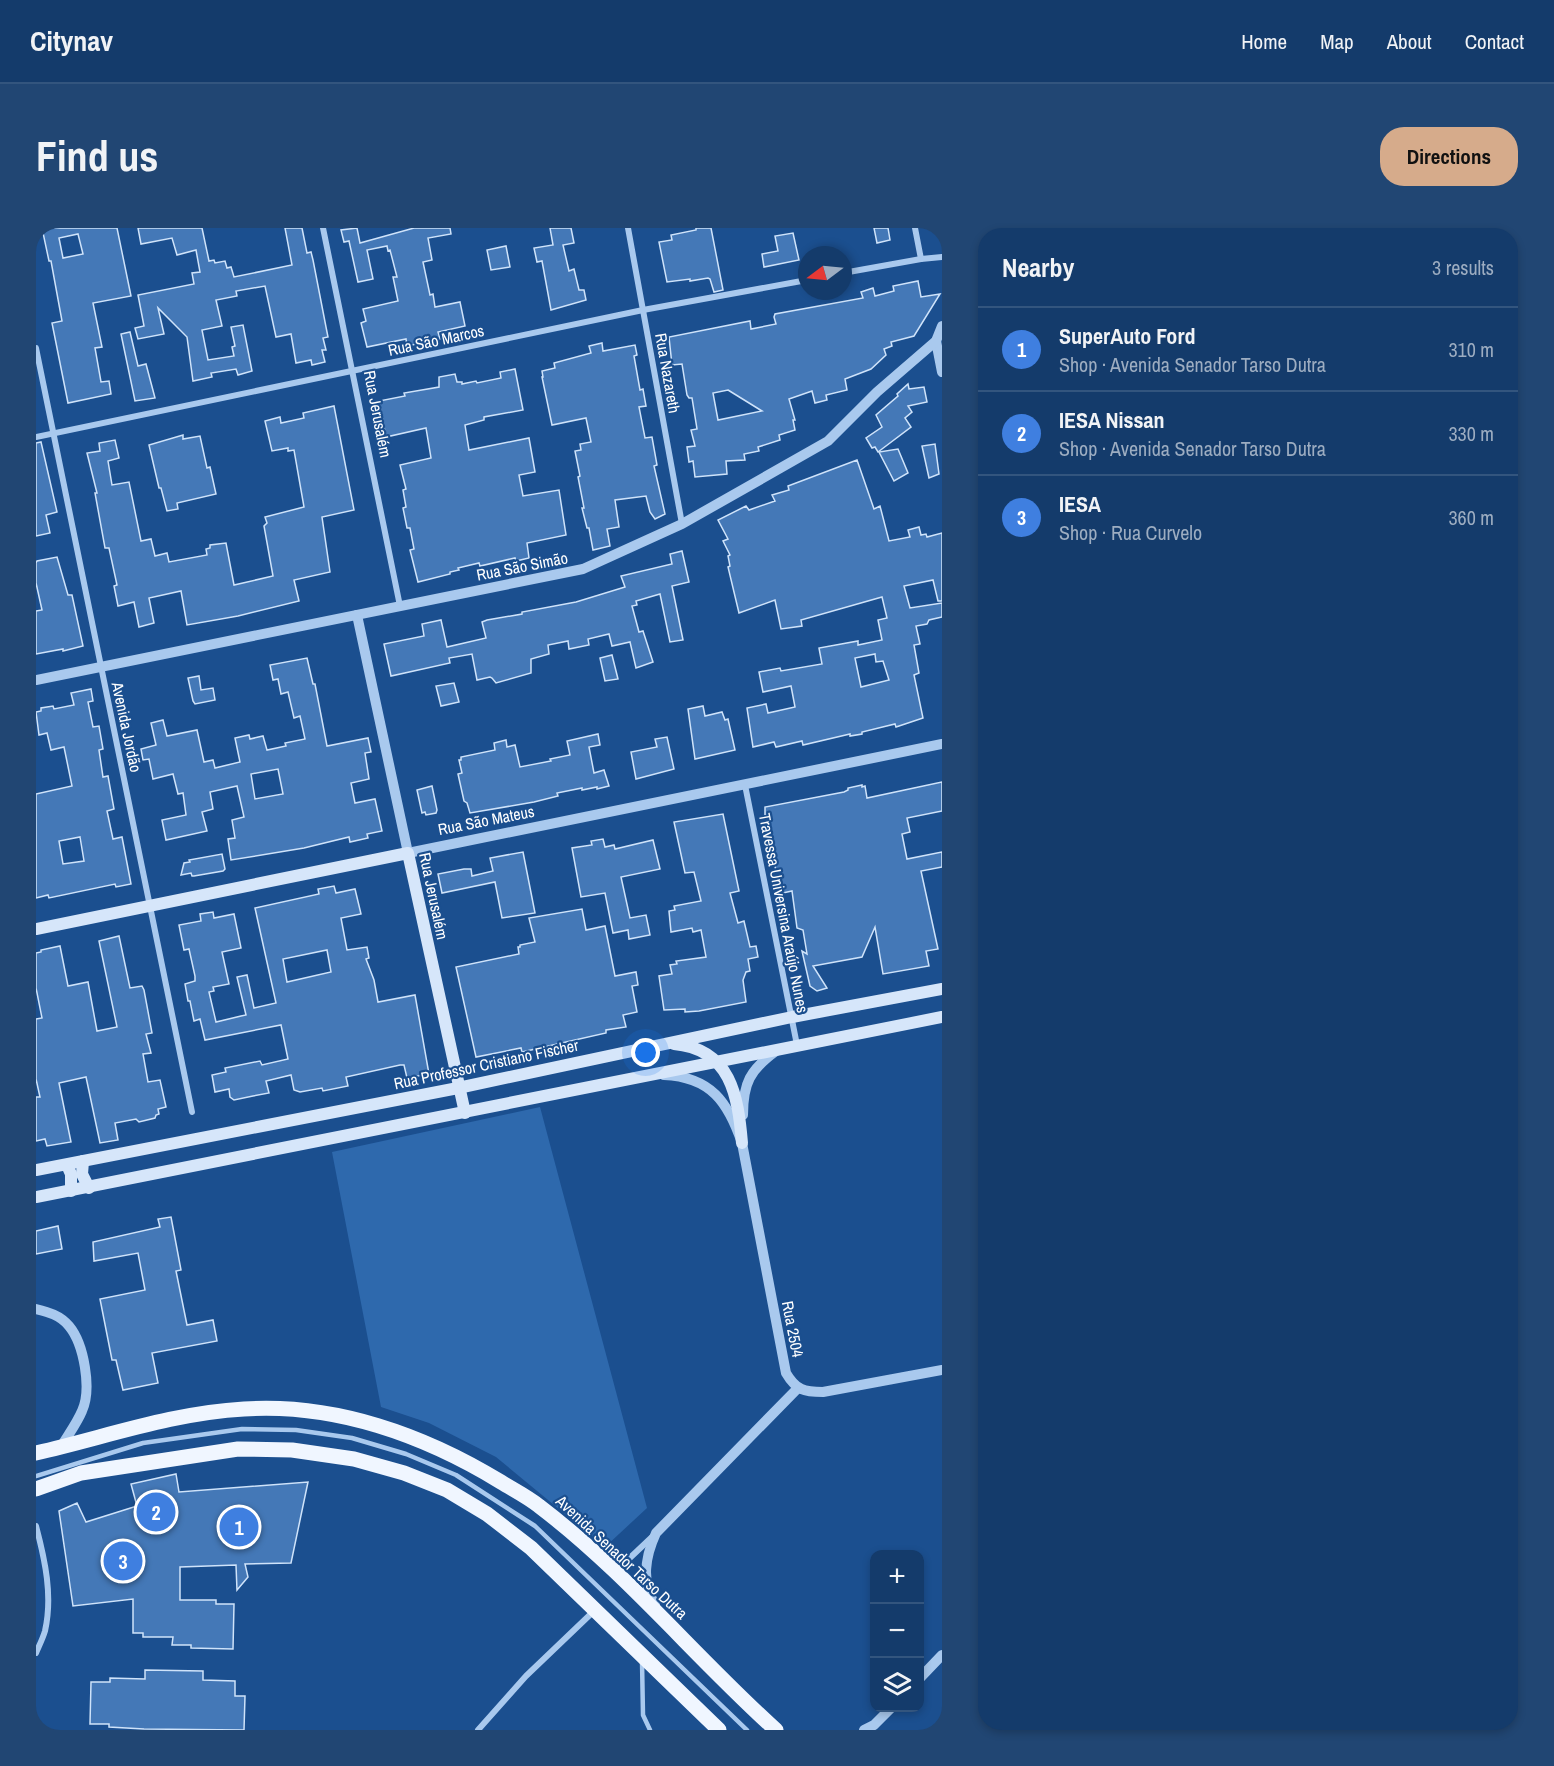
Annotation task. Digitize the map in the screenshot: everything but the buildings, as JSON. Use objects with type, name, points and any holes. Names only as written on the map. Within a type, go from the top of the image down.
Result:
[{"type":"main road","name":"Rua São Mateus","points":[[36,929],[408,853]]},
{"type":"main road","name":"Rua Jerusalém","points":[[408,853],[465,1113]]},
{"type":"main road","name":"Rua Professor Cristiano Fischer","points":[[36,1170],[458,1088],[792,1017],[942,989]]},
{"type":"main road","points":[[36,1197],[942,1017]]},
{"type":"main road","points":[[664,1044],[686,1045],[701,1052],[723,1070],[735,1090],[740,1112],[742,1143]]},
{"type":"main road","points":[[83,1161],[82,1174],[89,1188]]},
{"type":"main road","points":[[67,1165],[71,1174],[71,1191]]},
{"type":"main road","name":"Avenida Senador Tarso Dutra","points":[[36,1453],[139,1425],[197,1413],[246,1408],[300,1410],[351,1418],[408,1435],[465,1460],[538,1505],[616,1572],[776,1728]]},
{"type":"main road","points":[[36,1490],[81,1473],[238,1449],[292,1450],[354,1459],[404,1473],[447,1490],[488,1514],[531,1548],[719,1730]]},
{"type":"main road","points":[[36,1498],[81,1473]]},
{"type":"street","name":"Rua Jerusalém","points":[[323,228],[400,606]]},
{"type":"street","name":"Rua Nazareth","points":[[628,228],[682,524]]},
{"type":"street","points":[[915,228],[921,259]]},
{"type":"street","points":[[852,271],[942,257]]},
{"type":"street","name":"Rua São Marcos","points":[[36,437],[643,310],[798,282]]},
{"type":"street","name":"Rua São Simão","points":[[36,680],[583,569],[682,524],[828,441],[877,393],[936,341],[942,327]]},
{"type":"street","points":[[936,341],[942,372]]},
{"type":"street","name":"Avenida Jordão","points":[[36,348],[192,1112]]},
{"type":"street","name":"Rua Jerusalém","points":[[357,615],[408,853]]},
{"type":"street","name":"Rua São Mateus","points":[[408,853],[942,744]]},
{"type":"street","name":"Travessa Universina Araújo Nunes","points":[[745,785],[797,1045]]},
{"type":"street","name":"Rua 2504","points":[[742,1143],[745,1088],[749,1076],[759,1063],[778,1049]]},
{"type":"street","name":"Rua 2504","points":[[657,1075],[678,1076],[697,1082],[715,1093],[725,1103],[734,1120],[742,1143],[786,1373],[798,1388]]},
{"type":"street","points":[[36,1308],[54,1314],[69,1326],[78,1344],[85,1369],[87,1390],[83,1410],[61,1447]]},
{"type":"street","points":[[616,1572],[798,1388],[808,1392],[823,1392],[942,1370]]},
{"type":"street","points":[[36,1526],[43,1551],[48,1588],[45,1631],[36,1653]]},
{"type":"street","points":[[656,1533],[647,1554],[645,1573],[650,1596],[661,1616]]},
{"type":"street","points":[[478,1730],[526,1676],[595,1610]]},
{"type":"street","points":[[924,1674],[942,1655]]},
{"type":"street","points":[[869,1728],[886,1712]]},
{"type":"lane","points":[[36,1476],[143,1443],[242,1429],[296,1430],[352,1438],[406,1454],[456,1475],[535,1526],[747,1730]]},
{"type":"lane","points":[[642,1656],[643,1715],[650,1730]]},
{"type":"shaded area","points":[[540,1107],[647,1508],[605,1547],[496,1457],[429,1423],[381,1407],[332,1152]]},
{"type":"place","name":"IESA Nissan","points":[[156,1512]]},
{"type":"place","name":"SuperAuto Ford","points":[[239,1527]]},
{"type":"place","name":"IESA","points":[[123,1561]]}]
